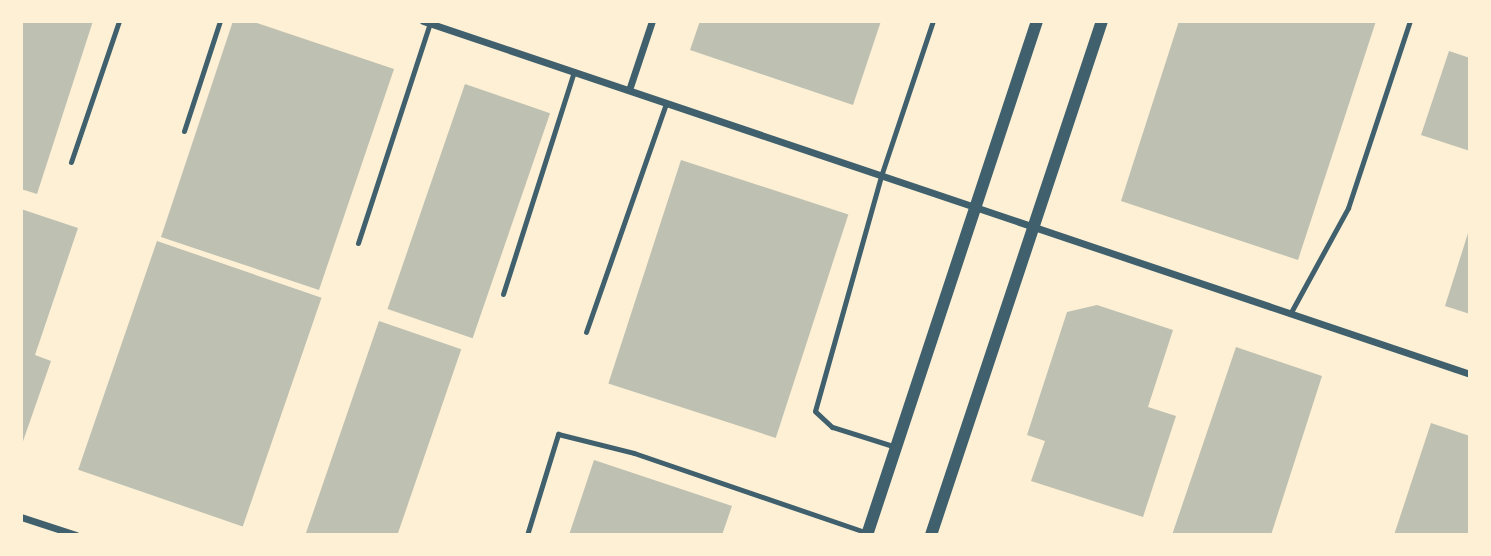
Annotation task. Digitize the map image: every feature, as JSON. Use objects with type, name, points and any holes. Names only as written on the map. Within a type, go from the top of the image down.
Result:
[{"type":"street","points":[[629,90],[652,21]]},
{"type":"street","points":[[867,534],[1037,21]]},
{"type":"street","points":[[931,535],[1102,21]]},
{"type":"street","points":[[426,22],[1470,374]]},
{"type":"street","points":[[21,517],[76,535]]},
{"type":"lane","points":[[71,162],[119,21]]},
{"type":"lane","points":[[184,131],[220,21]]},
{"type":"lane","points":[[896,447],[832,427],[815,411],[881,176],[933,21]]},
{"type":"lane","points":[[1290,314],[1348,208],[1410,21]]},
{"type":"lane","points":[[358,243],[426,22]]},
{"type":"lane","points":[[503,294],[574,71]]},
{"type":"lane","points":[[586,332],[666,103]]},
{"type":"lane","points":[[527,535],[558,435],[634,453],[867,534]]},
{"type":"building","points":[[21,21],[93,21],[37,194],[21,189]]},
{"type":"building","points":[[233,21],[251,21],[394,69],[319,290],[161,237]]},
{"type":"building","points":[[700,21],[881,21],[853,105],[690,50]]},
{"type":"building","points":[[1179,21],[1376,21],[1298,260],[1121,201]]},
{"type":"building","points":[[1449,51],[1470,58],[1470,151],[1421,135]]},
{"type":"building","points":[[465,84],[550,113],[473,338],[388,309]]},
{"type":"building","points":[[681,160],[848,214],[776,438],[608,383]]},
{"type":"building","points":[[21,209],[78,228],[35,355],[51,361],[21,447]]},
{"type":"building","points":[[1470,230],[1470,314],[1445,306]]},
{"type":"building","points":[[157,241],[322,298],[243,526],[78,470]]},
{"type":"building","points":[[1097,305],[1173,330],[1148,407],[1176,416],[1143,517],[1031,481],[1045,441],[1027,435],[1067,312]]},
{"type":"building","points":[[379,321],[461,349],[397,535],[306,534]]},
{"type":"building","points":[[1236,347],[1322,376],[1271,535],[1172,535]]},
{"type":"building","points":[[1431,423],[1470,436],[1470,535],[1394,535]]},
{"type":"building","points":[[594,460],[732,506],[722,535],[569,535]]}]
